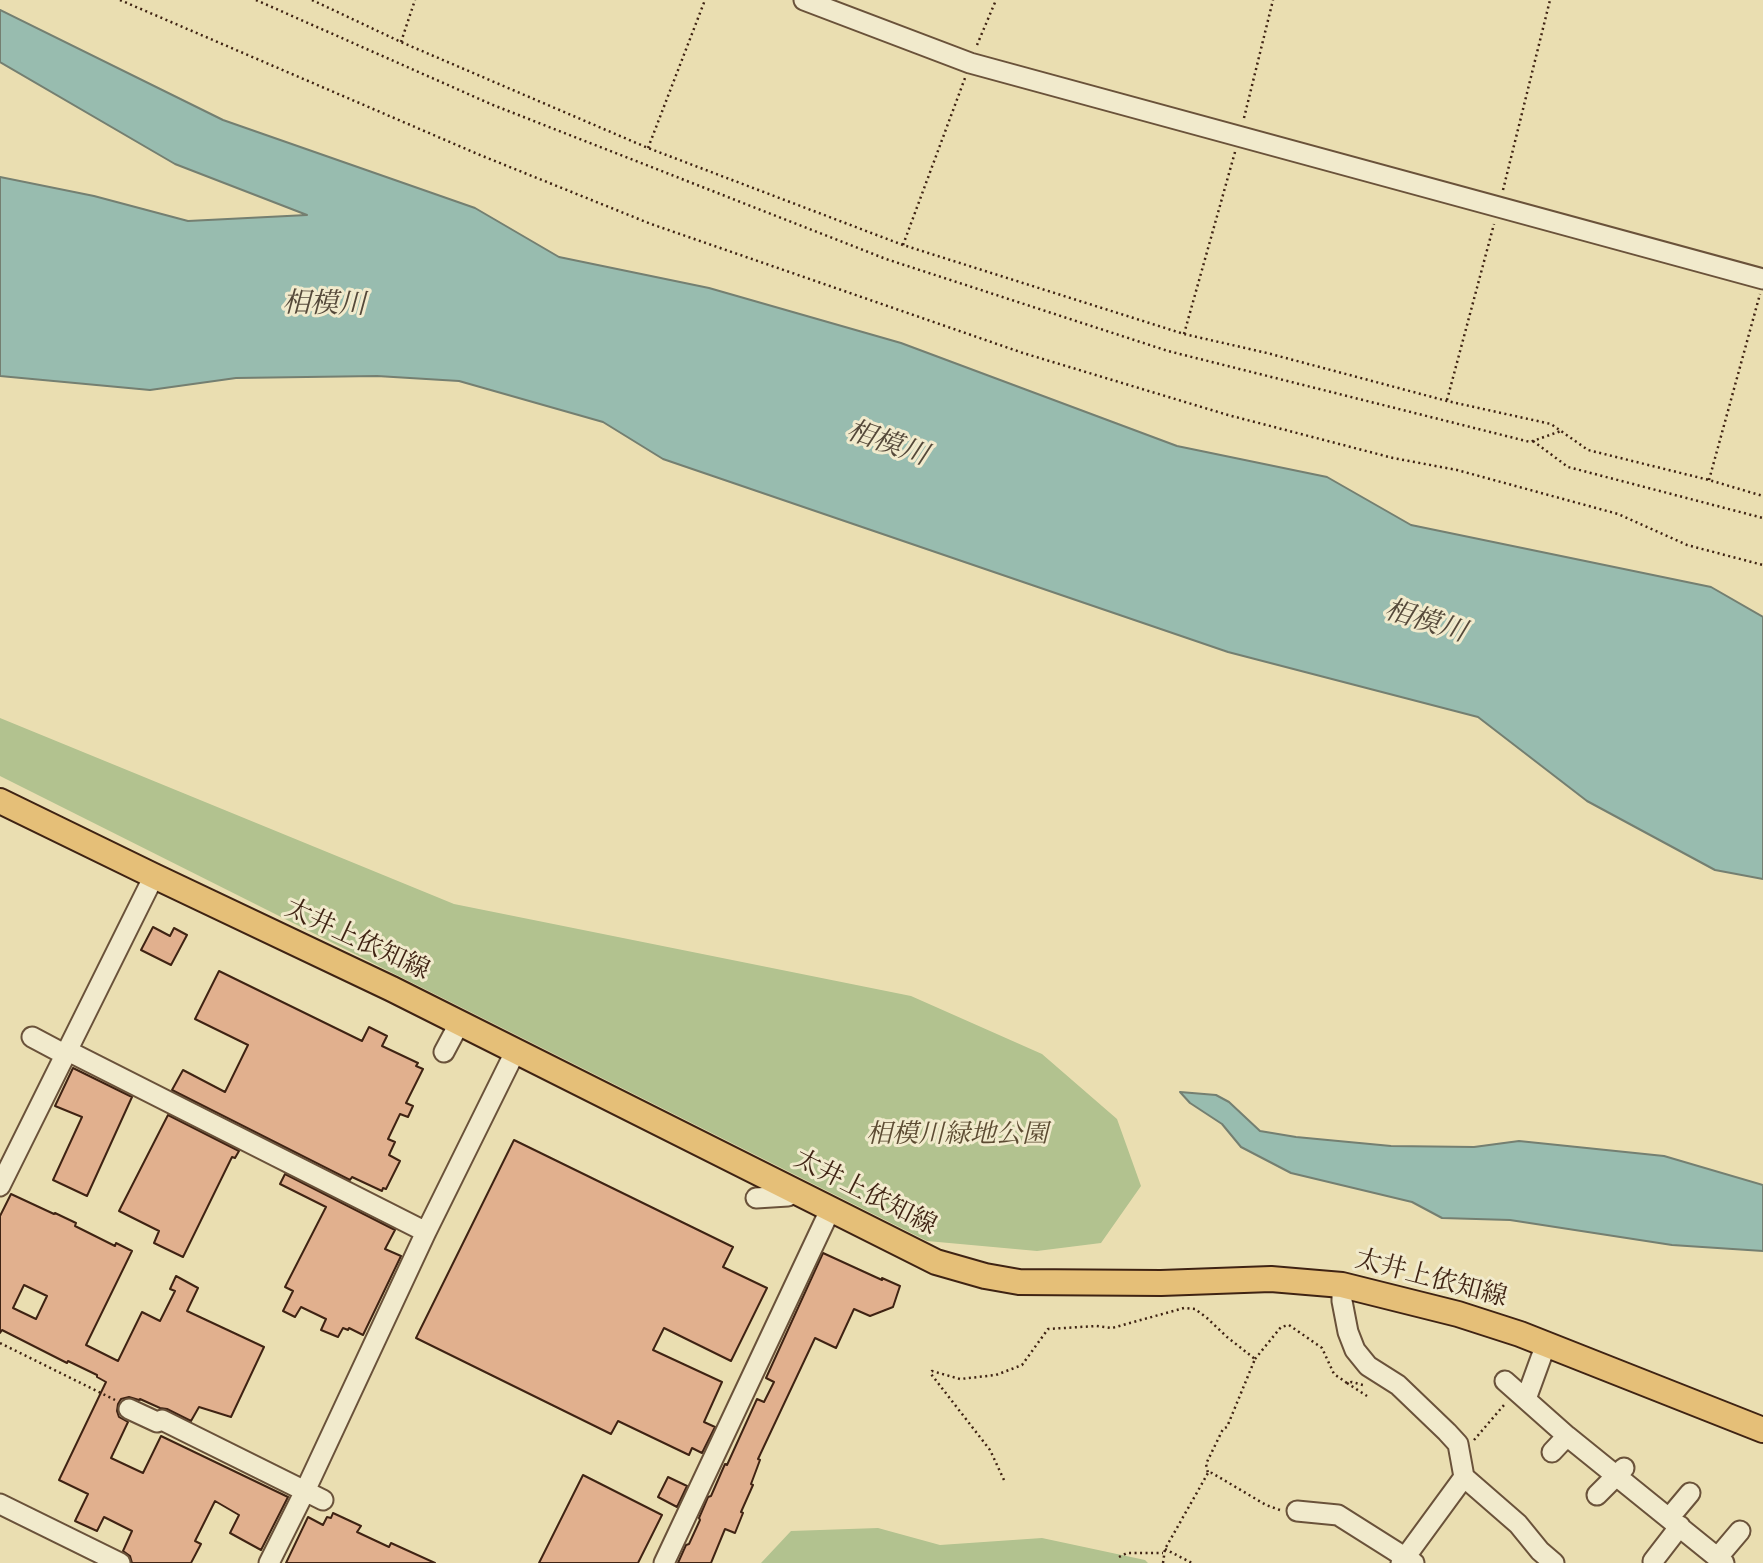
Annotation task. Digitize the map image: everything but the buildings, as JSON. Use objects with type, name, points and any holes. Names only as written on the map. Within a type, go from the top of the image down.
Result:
[{"type":"main road","name":"太井上依知線","points":[[0,801],[516,1050],[936,1262],[985,1276],[1019,1282],[1161,1283],[1271,1279],[1342,1285],[1458,1314],[1546,1345],[1763,1430]]},
{"type":"street","points":[[804,0],[970,63],[1763,281]]},
{"type":"street","points":[[1,1179],[153,876]]},
{"type":"street","points":[[444,1052],[460,1023]]},
{"type":"street","points":[[32,1037],[426,1232]]},
{"type":"street","points":[[269,1563],[314,1495],[426,1232],[516,1050]]},
{"type":"street","points":[[756,1198],[788,1196],[795,1190]]},
{"type":"street","points":[[664,1563],[831,1208]]},
{"type":"street","points":[[1342,1285],[1348,1332],[1355,1350],[1368,1366],[1398,1385],[1447,1432],[1458,1444],[1464,1477],[1518,1524],[1553,1563]]},
{"type":"street","points":[[1546,1345],[1516,1390],[1567,1436],[1620,1472],[1674,1522],[1721,1560],[1740,1531]]},
{"type":"street","points":[[129,1409],[157,1422],[162,1420],[314,1495]]},
{"type":"street","points":[[1552,1452],[1567,1436]]},
{"type":"street","points":[[1598,1495],[1620,1472]]},
{"type":"street","points":[[1297,1511],[1338,1515],[1407,1561],[1464,1477]]},
{"type":"street","points":[[1653,1561],[1690,1493]]},
{"type":"street","points":[[0,1504],[120,1563]]},
{"type":"path","points":[[120,0],[480,155],[651,224],[1010,348],[1228,415],[1393,458],[1457,470],[1618,514],[1686,545],[1763,565]]},
{"type":"path","points":[[256,0],[493,105],[886,259],[1168,351],[1530,442],[1560,431]]},
{"type":"path","points":[[312,0],[401,43],[648,148],[903,245],[1184,334],[1447,401],[1550,424],[1588,450],[1763,496]]},
{"type":"path","points":[[401,43],[415,0]]},
{"type":"path","points":[[648,148],[705,0]]},
{"type":"path","points":[[903,245],[996,0]]},
{"type":"path","points":[[1184,334],[1273,0]]},
{"type":"path","points":[[1709,480],[1763,281]]},
{"type":"path","points":[[1533,441],[1568,467],[1763,518]]},
{"type":"path","points":[[1004,1480],[990,1450],[931,1374],[932,1371],[960,1379],[996,1375],[1021,1365],[1048,1329],[1096,1326],[1112,1328],[1184,1308],[1195,1310],[1208,1318],[1255,1359]]},
{"type":"path","points":[[1163,1563],[1164,1551],[1208,1473],[1206,1464],[1223,1429],[1227,1427],[1255,1359],[1281,1327],[1289,1325],[1322,1348],[1334,1374],[1367,1396]]},
{"type":"path","points":[[0,1343],[128,1406],[129,1409]]},
{"type":"path","points":[[1347,1383],[1364,1385]]},
{"type":"path","points":[[1461,1456],[1516,1390]]},
{"type":"path","points":[[1208,1473],[1266,1505],[1279,1510],[1297,1511]]},
{"type":"path","points":[[1119,1557],[1126,1553],[1164,1551],[1192,1563]]},
{"type":"green space","name":"相模川緑地公園","points":[[0,718],[454,904],[911,996],[1042,1054],[1117,1119],[1141,1186],[1101,1243],[1037,1251],[927,1241],[0,776]]},
{"type":"green space","points":[[878,1528],[940,1545],[1042,1538],[1145,1560],[1148,1563],[761,1563],[791,1531]]},
{"type":"water","name":"相模川","points":[[0,10],[223,120],[475,208],[559,257],[709,288],[901,343],[1177,446],[1327,477],[1411,525],[1711,587],[1763,617],[1763,879],[1715,870],[1587,801],[1478,717],[1228,652],[663,459],[603,422],[459,381],[377,376],[236,378],[150,390],[0,376],[0,177],[94,196],[188,221],[307,215],[175,164],[0,62]]},
{"type":"water","points":[[1180,1092],[1216,1095],[1229,1102],[1260,1131],[1296,1137],[1391,1146],[1474,1147],[1519,1141],[1664,1156],[1763,1185],[1763,1251],[1672,1245],[1510,1220],[1442,1218],[1412,1202],[1291,1173],[1241,1147],[1222,1124],[1190,1103]]}]
